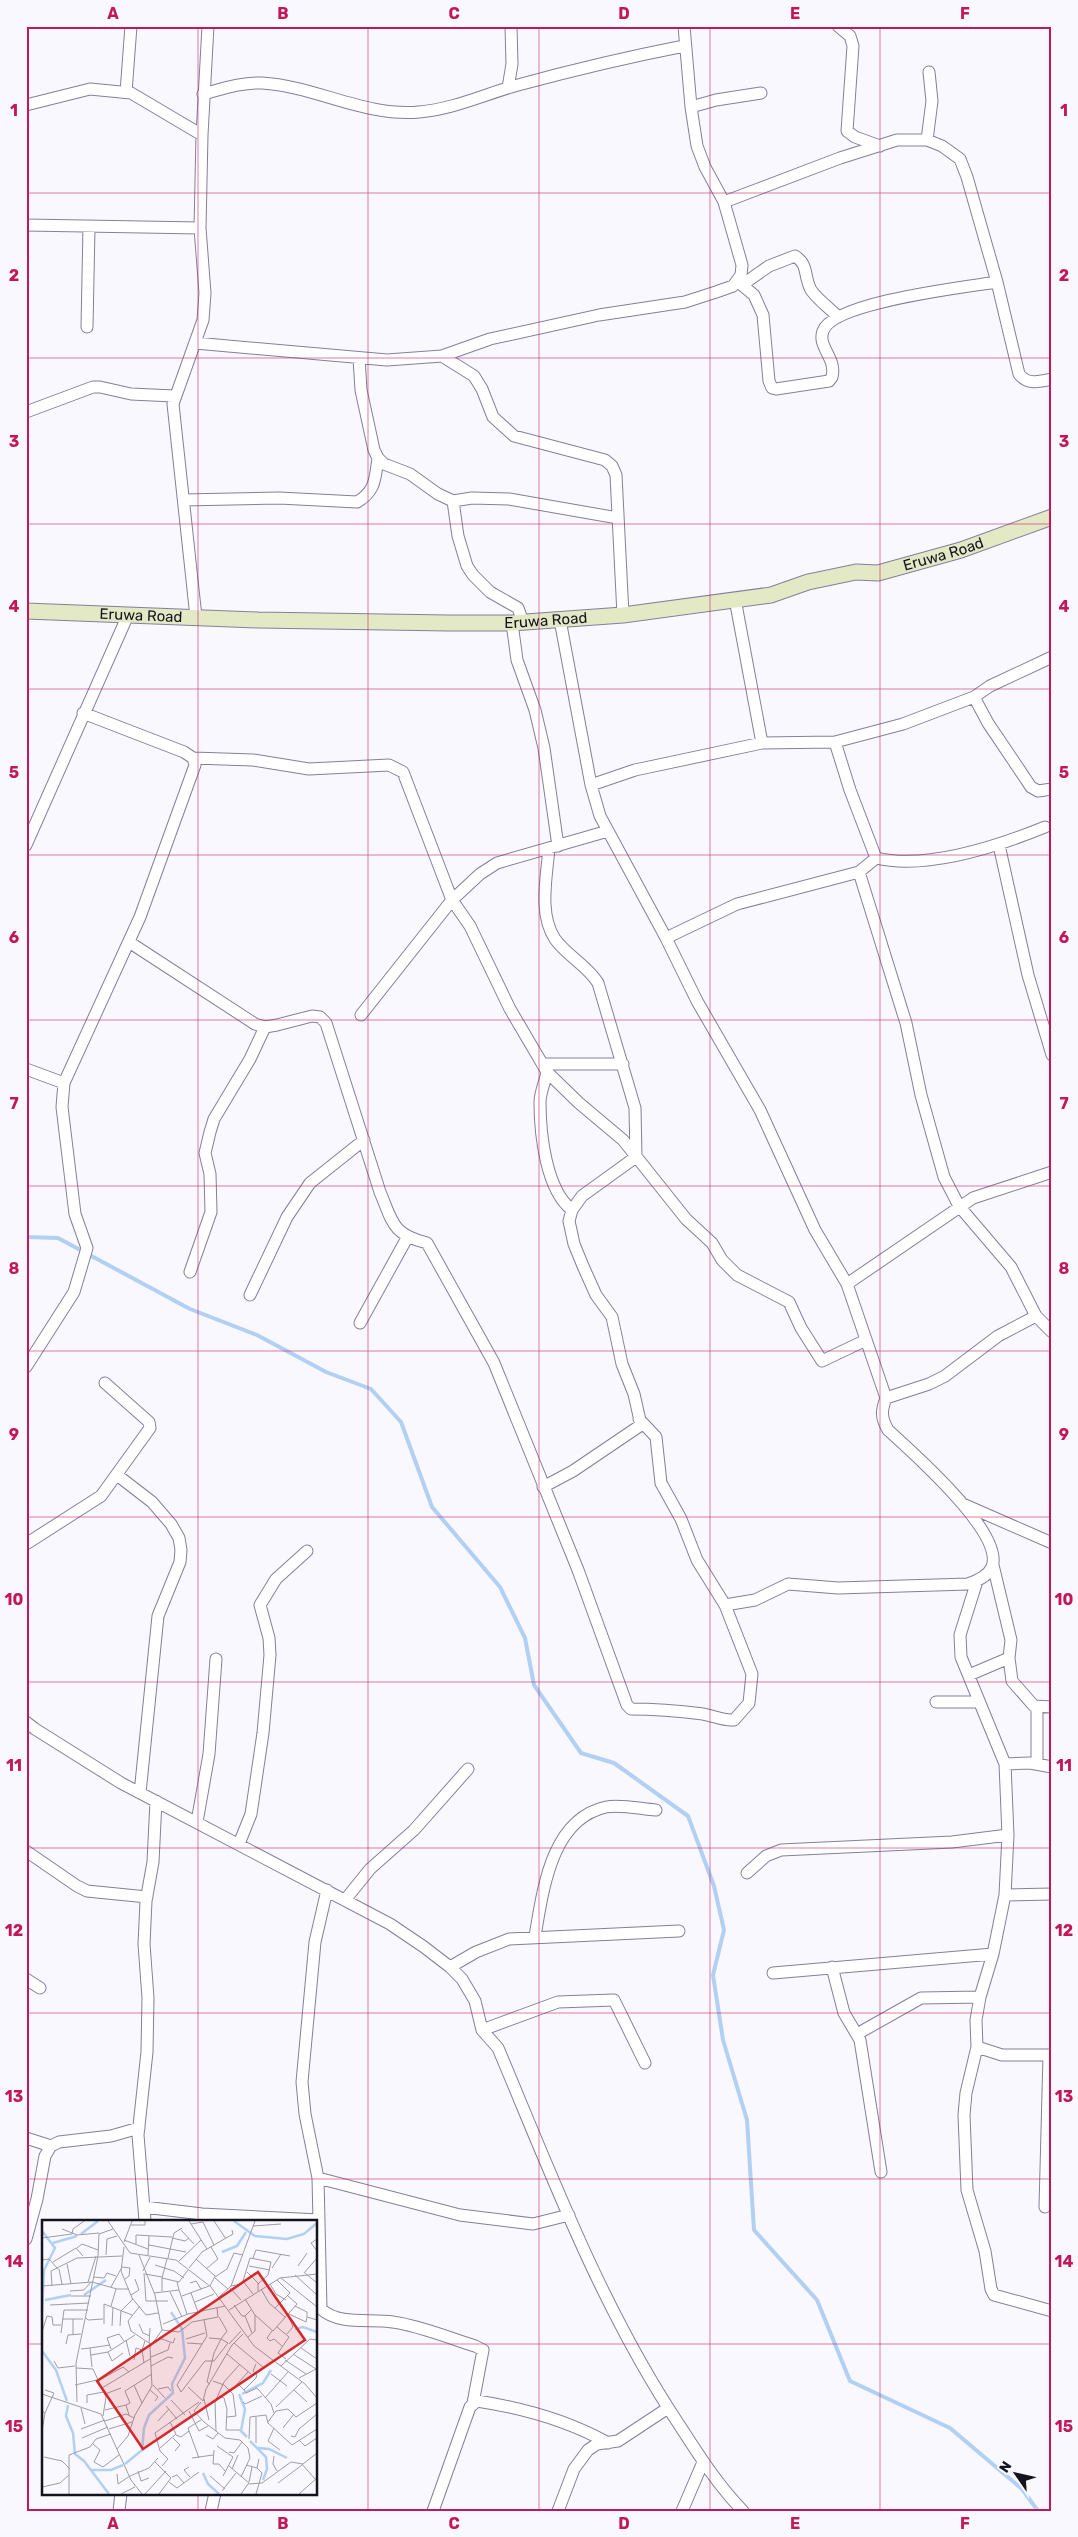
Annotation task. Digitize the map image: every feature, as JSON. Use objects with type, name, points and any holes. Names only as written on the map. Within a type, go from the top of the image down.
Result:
[{"type":"main road","name":"Eruwa Road","points":[[26,612],[258,620],[518,622],[623,615],[771,595],[808,582],[856,572],[878,573],[961,550],[1052,517]]},
{"type":"street","points":[[126,92],[131,26]]},
{"type":"street","points":[[196,617],[174,396],[203,320],[205,293],[200,228],[203,94],[208,26]]},
{"type":"street","points":[[508,88],[512,64],[511,26]]},
{"type":"street","points":[[684,26],[684,46],[697,146],[705,167],[724,202],[742,265],[739,283]]},
{"type":"street","points":[[838,26],[850,36],[853,46],[847,131],[854,137],[880,146]]},
{"type":"street","points":[[203,94],[240,84],[262,83],[287,87],[359,106],[418,112],[460,105],[508,88],[587,66],[684,46]]},
{"type":"street","points":[[927,140],[932,101],[929,72]]},
{"type":"street","points":[[26,105],[90,89],[126,92],[146,101],[202,135]]},
{"type":"street","points":[[691,107],[716,100],[761,93]]},
{"type":"street","points":[[724,202],[897,140],[927,140],[942,146],[960,159],[997,282],[1019,374],[1023,380],[1031,382],[1052,379]]},
{"type":"street","points":[[26,225],[200,228]]},
{"type":"street","points":[[87,326],[89,227]]},
{"type":"street","points":[[195,344],[387,360],[442,356],[490,339],[600,315],[685,302],[739,283],[769,266],[795,256],[802,260],[807,271],[810,289],[838,317]]},
{"type":"street","points":[[739,283],[754,295],[763,315],[769,381],[772,388],[780,389],[829,381],[832,377],[834,365],[823,345],[822,336],[827,324],[838,317],[890,300],[997,282]]},
{"type":"street","points":[[442,356],[474,376],[482,389],[493,416],[514,436],[605,460],[612,466],[616,475],[623,615]]},
{"type":"street","points":[[184,500],[279,498],[357,502],[368,496],[375,480],[378,458],[361,390],[358,358]]},
{"type":"street","points":[[26,412],[100,387],[130,394],[174,396]]},
{"type":"street","points":[[378,458],[384,464],[410,474],[438,494],[453,501],[472,498],[509,499],[618,518]]},
{"type":"street","points":[[453,501],[458,536],[467,566],[490,592],[518,608],[516,660],[535,710],[544,748],[553,847],[545,887],[550,928],[555,939],[591,972],[598,983],[635,1108],[636,1157]]},
{"type":"street","points":[[735,599],[762,743]]},
{"type":"street","points":[[26,845],[29,829],[128,615]]},
{"type":"street","points":[[560,620],[590,785],[600,816],[666,938],[697,1001],[760,1110],[815,1230],[847,1284],[886,1398],[882,1415],[888,1430],[965,1505],[991,1546],[993,1566],[1011,1640],[1009,1658],[1012,1681],[1037,1707],[1052,1707]]},
{"type":"street","points":[[590,785],[635,770],[762,743],[835,742],[903,724],[974,697],[990,686],[1052,657]]},
{"type":"street","points":[[974,697],[988,723],[1031,787],[1038,791],[1052,789]]},
{"type":"street","points":[[83,713],[184,752],[193,758],[253,760],[309,768],[396,766],[403,772],[452,900],[470,926],[510,1009],[545,1068],[579,1104],[623,1140],[686,1219],[708,1238],[722,1260],[737,1275],[789,1302],[822,1361],[866,1340]]},
{"type":"street","points":[[835,742],[850,790],[876,858]]},
{"type":"street","points":[[26,1367],[74,1292],[86,1244],[75,1214],[62,1107],[64,1083],[140,918],[190,781],[195,765],[193,758]]},
{"type":"street","points":[[666,938],[736,904],[859,872],[876,858],[905,863],[999,845],[1045,827]]},
{"type":"street","points":[[361,1015],[452,900],[480,874],[497,863],[608,831]]},
{"type":"street","points":[[999,845],[1028,975],[1051,1048]]},
{"type":"street","points":[[859,872],[906,1023],[921,1095],[944,1177],[959,1206],[1011,1266],[1036,1316],[1051,1330]]},
{"type":"street","points":[[129,942],[255,1024],[265,1027],[291,1023],[312,1016],[320,1017],[326,1023],[391,1218],[398,1231],[407,1238],[428,1243],[494,1364],[578,1570],[624,1698],[631,1709],[657,1708],[734,1720],[743,1712],[748,1704],[752,1674],[725,1605],[697,1560],[681,1519],[661,1483],[656,1438],[639,1419]]},
{"type":"street","points":[[190,1272],[210,1212],[210,1174],[205,1153],[210,1132],[214,1119],[250,1059],[265,1027]]},
{"type":"street","points":[[545,1068],[623,1064]]},
{"type":"street","points":[[545,1068],[540,1101],[548,1171],[564,1204],[572,1210]]},
{"type":"street","points":[[26,1069],[64,1083]]},
{"type":"street","points":[[250,1295],[286,1217],[310,1183],[364,1140]]},
{"type":"street","points":[[543,1487],[573,1471],[641,1425],[634,1394],[622,1364],[612,1317],[596,1295],[574,1244],[569,1221],[572,1210],[582,1196],[636,1157]]},
{"type":"street","points":[[847,1284],[959,1206],[983,1194],[1052,1172]]},
{"type":"street","points":[[360,1324],[407,1238]]},
{"type":"street","points":[[886,1398],[929,1384],[945,1376],[998,1336],[1036,1316]]},
{"type":"street","points":[[26,1544],[101,1496],[150,1428],[149,1422],[105,1383]]},
{"type":"street","points":[[116,1474],[152,1502],[171,1524],[179,1538],[181,1550],[180,1562],[158,1616],[140,1793]]},
{"type":"street","points":[[965,1505],[1052,1543]]},
{"type":"street","points":[[239,1844],[251,1814],[263,1733],[270,1655],[269,1638],[260,1605],[276,1579],[307,1551]]},
{"type":"street","points":[[725,1605],[755,1600],[788,1584],[857,1588],[968,1584],[987,1575],[993,1566]]},
{"type":"street","points":[[976,1581],[964,1618],[960,1644],[961,1657],[1005,1764],[1008,1835],[1005,1895],[993,1954],[980,1996],[976,2020],[977,2047],[966,2093],[964,2115],[967,2190],[985,2252],[991,2289],[999,2298],[1052,2311]]},
{"type":"street","points":[[969,1675],[1009,1658]]},
{"type":"street","points":[[197,1822],[209,1754],[216,1659]]},
{"type":"street","points":[[936,1702],[978,1702]]},
{"type":"street","points":[[1036,1764],[1037,1707]]},
{"type":"street","points":[[26,1722],[35,1730],[140,1793],[390,1924],[450,1967],[462,1979],[475,2001],[482,2030],[498,2048],[603,2291],[649,2380],[722,2490],[743,2511]]},
{"type":"street","points":[[1005,1764],[1036,1764],[1052,1767]]},
{"type":"street","points":[[344,1900],[370,1870],[414,1830],[468,1769]]},
{"type":"street","points":[[145,2220],[139,2128],[147,2052],[148,1998],[144,1944],[147,1897],[153,1862],[156,1801]]},
{"type":"street","points":[[534,1936],[543,1890],[554,1852],[580,1820],[592,1811],[608,1806],[656,1810]]},
{"type":"street","points":[[747,1873],[766,1856],[780,1850],[952,1842],[1008,1835]]},
{"type":"street","points":[[26,1851],[87,1891],[147,1897]]},
{"type":"street","points":[[327,1890],[315,1942],[302,2082],[305,2114],[318,2178],[322,2309],[326,2314],[350,2320],[393,2322],[483,2350],[473,2403],[433,2511]]},
{"type":"street","points":[[1005,1895],[1052,1894]]},
{"type":"street","points":[[450,1967],[476,1952],[509,1939],[534,1936],[679,1931]]},
{"type":"street","points":[[773,1972],[993,1954]]},
{"type":"street","points":[[832,1967],[844,2013],[857,2034],[863,2056],[881,2172]]},
{"type":"street","points":[[26,1979],[40,1988]]},
{"type":"street","points":[[857,2034],[921,1998],[980,1996]]},
{"type":"street","points":[[482,2030],[558,2002],[614,2000],[645,2063]]},
{"type":"street","points":[[977,2047],[1002,2055],[1050,2055],[1046,2207]]},
{"type":"street","points":[[26,2239],[45,2156],[51,2146],[59,2142],[111,2136],[139,2128]]},
{"type":"street","points":[[26,2138],[51,2146]]},
{"type":"street","points":[[318,2178],[460,2215],[533,2224],[569,2215]]},
{"type":"street","points":[[144,2207],[202,2214],[319,2220]]},
{"type":"street","points":[[473,2403],[477,2400],[502,2404],[569,2422],[608,2443]]},
{"type":"street","points":[[558,2511],[567,2483],[581,2457],[597,2444],[618,2441],[668,2408]]},
{"type":"street","points":[[682,2511],[703,2462]]},
{"type":"street","points":[[119,2511],[121,2494]]},
{"type":"street","points":[[211,2511],[215,2494]]},
{"type":"waterway","points":[[26,1237],[58,1238],[190,1309],[257,1335],[326,1372],[371,1389],[401,1422],[432,1507],[500,1587],[525,1638],[534,1685],[581,1753],[614,1763],[688,1816],[714,1886],[724,1930],[713,1975],[723,2040],[747,2120],[754,2230],[817,2300],[850,2381],[950,2428],[1022,2489],[1038,2511]]}]
